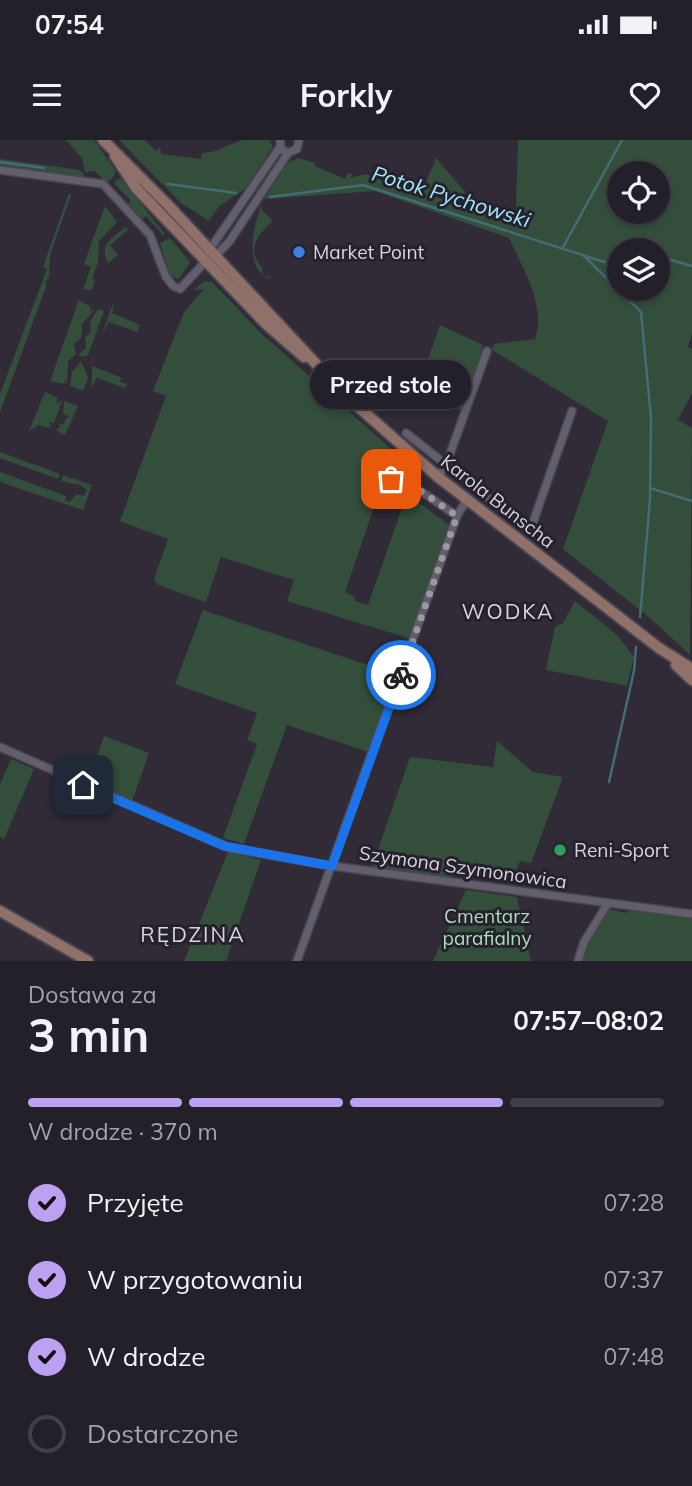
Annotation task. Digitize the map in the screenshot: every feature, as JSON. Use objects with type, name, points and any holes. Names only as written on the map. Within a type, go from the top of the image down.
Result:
[{"type":"main road","name":"Karola Bunscha","points":[[103,140],[136,188],[211,256],[267,325],[438,477],[659,648],[692,669]]},
{"type":"main road","name":"Karola Bunscha","points":[[659,648],[692,680]]},
{"type":"main road","points":[[0,911],[88,961]]},
{"type":"street","points":[[0,170],[103,184],[152,238],[166,277],[176,288],[186,286],[211,256],[288,153],[297,149],[299,140]]},
{"type":"street","points":[[211,256],[280,143],[288,153]]},
{"type":"street","points":[[438,477],[446,465],[486,351]]},
{"type":"street","points":[[406,433],[530,531],[572,411]]},
{"type":"street","points":[[391,479],[396,474],[457,516]]},
{"type":"street","points":[[297,961],[457,516],[467,499]]},
{"type":"street","name":"Szymona Szymonowica","points":[[0,747],[219,844],[332,866],[692,914]]},
{"type":"street","points":[[578,961],[584,942],[608,903]]},
{"type":"green space","points":[[66,140],[94,140],[115,170],[115,175],[107,183],[95,171],[85,172],[82,158]]},
{"type":"green space","points":[[119,140],[145,140],[156,151],[160,147],[161,154],[201,159],[202,153],[212,152],[242,140],[270,140],[273,147],[245,189],[219,206],[209,221],[181,203]]},
{"type":"green space","points":[[518,140],[692,140],[692,333],[688,347],[692,349],[692,393],[678,420],[692,428],[690,655],[650,618],[563,549],[608,421],[492,350],[494,344],[535,339],[538,327],[538,314],[531,287],[509,238],[375,191],[264,199],[287,163],[298,158],[315,163],[315,166],[345,179],[348,173],[353,175],[349,178],[366,174],[389,184],[396,178],[405,187],[422,192],[436,158],[465,192],[461,199],[424,193],[519,224],[516,204]]},
{"type":"green space","points":[[0,159],[80,170],[86,178],[0,166]]},
{"type":"green space","points":[[121,179],[165,234],[163,235],[146,216],[141,220],[127,205],[131,201],[114,183]]},
{"type":"green space","points":[[69,193],[71,195],[50,255],[49,278],[45,282],[47,284],[0,412],[0,394],[47,269],[43,267]]},
{"type":"green space","points":[[262,203],[261,209],[273,221],[258,237],[254,249],[263,269],[261,272],[267,278],[272,274],[268,279],[260,273],[253,254],[254,233]]},
{"type":"green space","points":[[105,206],[117,222],[99,241],[92,290],[83,289],[91,267],[84,264]]},
{"type":"green space","points":[[126,227],[128,230],[110,245],[118,255],[108,263],[105,251],[108,242]]},
{"type":"green space","points":[[170,238],[190,262],[179,279],[171,277],[160,243]]},
{"type":"green space","points":[[205,281],[212,282],[263,335],[398,455],[385,475],[345,592],[355,597],[355,601],[368,605],[407,494],[452,527],[411,639],[287,601],[294,580],[221,557],[206,602],[158,585],[154,579],[168,539],[120,521],[166,396],[153,391],[184,312],[204,289],[193,290]]},
{"type":"green space","points":[[79,300],[91,307],[90,312],[96,308],[82,324],[82,337],[74,344],[76,354],[68,361],[67,385],[65,380],[63,384],[50,381]]},
{"type":"green space","points":[[114,301],[112,313],[140,325],[137,332],[109,322],[102,334]]},
{"type":"green space","points":[[98,309],[104,311],[88,355],[83,357],[78,355],[86,348],[85,337],[91,332],[90,321]]},
{"type":"green space","points":[[440,325],[483,345],[463,411],[417,391]]},
{"type":"green space","points":[[81,361],[88,378],[83,391],[70,386],[72,372]]},
{"type":"green space","points":[[92,366],[122,378],[120,382],[127,384],[125,388],[97,378],[90,389]]},
{"type":"green space","points":[[45,392],[58,398],[56,404],[62,400],[54,423],[49,422],[51,428],[38,425],[29,431]]},
{"type":"green space","points":[[64,401],[78,406],[65,435],[56,430],[60,427],[59,423],[63,425],[66,418],[70,417],[63,414]]},
{"type":"green space","points":[[0,452],[60,474],[58,479],[0,458]]},
{"type":"green space","points":[[0,472],[66,496],[65,500],[70,502],[76,494],[84,496],[87,490],[80,485],[61,481],[63,475],[92,485],[83,510],[0,482]]},
{"type":"green space","points":[[575,601],[617,635],[634,657],[627,686],[546,670],[555,627],[563,623]]},
{"type":"green space","points":[[203,610],[398,675],[369,752],[287,725],[244,844],[223,838],[257,744],[247,740],[257,713],[175,684]]},
{"type":"green space","points":[[104,736],[149,753],[132,801],[91,783],[90,776]]},
{"type":"green space","points":[[497,741],[533,772],[563,777],[531,863],[520,861],[510,884],[473,873],[447,877],[372,867],[410,757],[493,767]]},
{"type":"green space","points":[[11,759],[34,769],[4,839],[0,837],[0,784]]},
{"type":"green space","points":[[228,852],[261,860],[226,961],[184,961]]},
{"type":"green space","name":"Cmentarz parafialny","points":[[466,890],[517,897],[531,961],[433,961]]},
{"type":"green space","points":[[609,909],[625,913],[649,910],[692,919],[692,961],[580,961],[597,923]]},
{"type":"waterway","points":[[562,249],[622,140]]},
{"type":"waterway","name":"Potok Pychowski","points":[[0,162],[44,168]]},
{"type":"waterway","name":"Potok Pychowski","points":[[168,184],[236,193]]},
{"type":"waterway","name":"Potok Pychowski","points":[[270,197],[363,185],[607,263]]},
{"type":"waterway","points":[[583,255],[641,312],[651,418],[650,499],[640,617]]},
{"type":"waterway","name":"Potok Pychowski","points":[[670,260],[692,266]]},
{"type":"waterway","points":[[650,488],[692,501]]},
{"type":"waterway","points":[[609,782],[634,671],[636,647]]},
{"type":"way so far","points":[[391,479],[396,474],[457,516],[401,675]]},
{"type":"place","name":"Market Point","points":[[299,252]]},
{"type":"place","name":"Przed stole","points":[[391,479]]},
{"type":"place","name":"Reni-Sport","points":[[560,850]]},
{"type":"district","name":"WODKA","points":[[508,612]]},
{"type":"district","name":"RĘDZINA","points":[[193,935]]},
{"type":"route","points":[[83,785],[224,846],[332,866],[401,675]]}]
